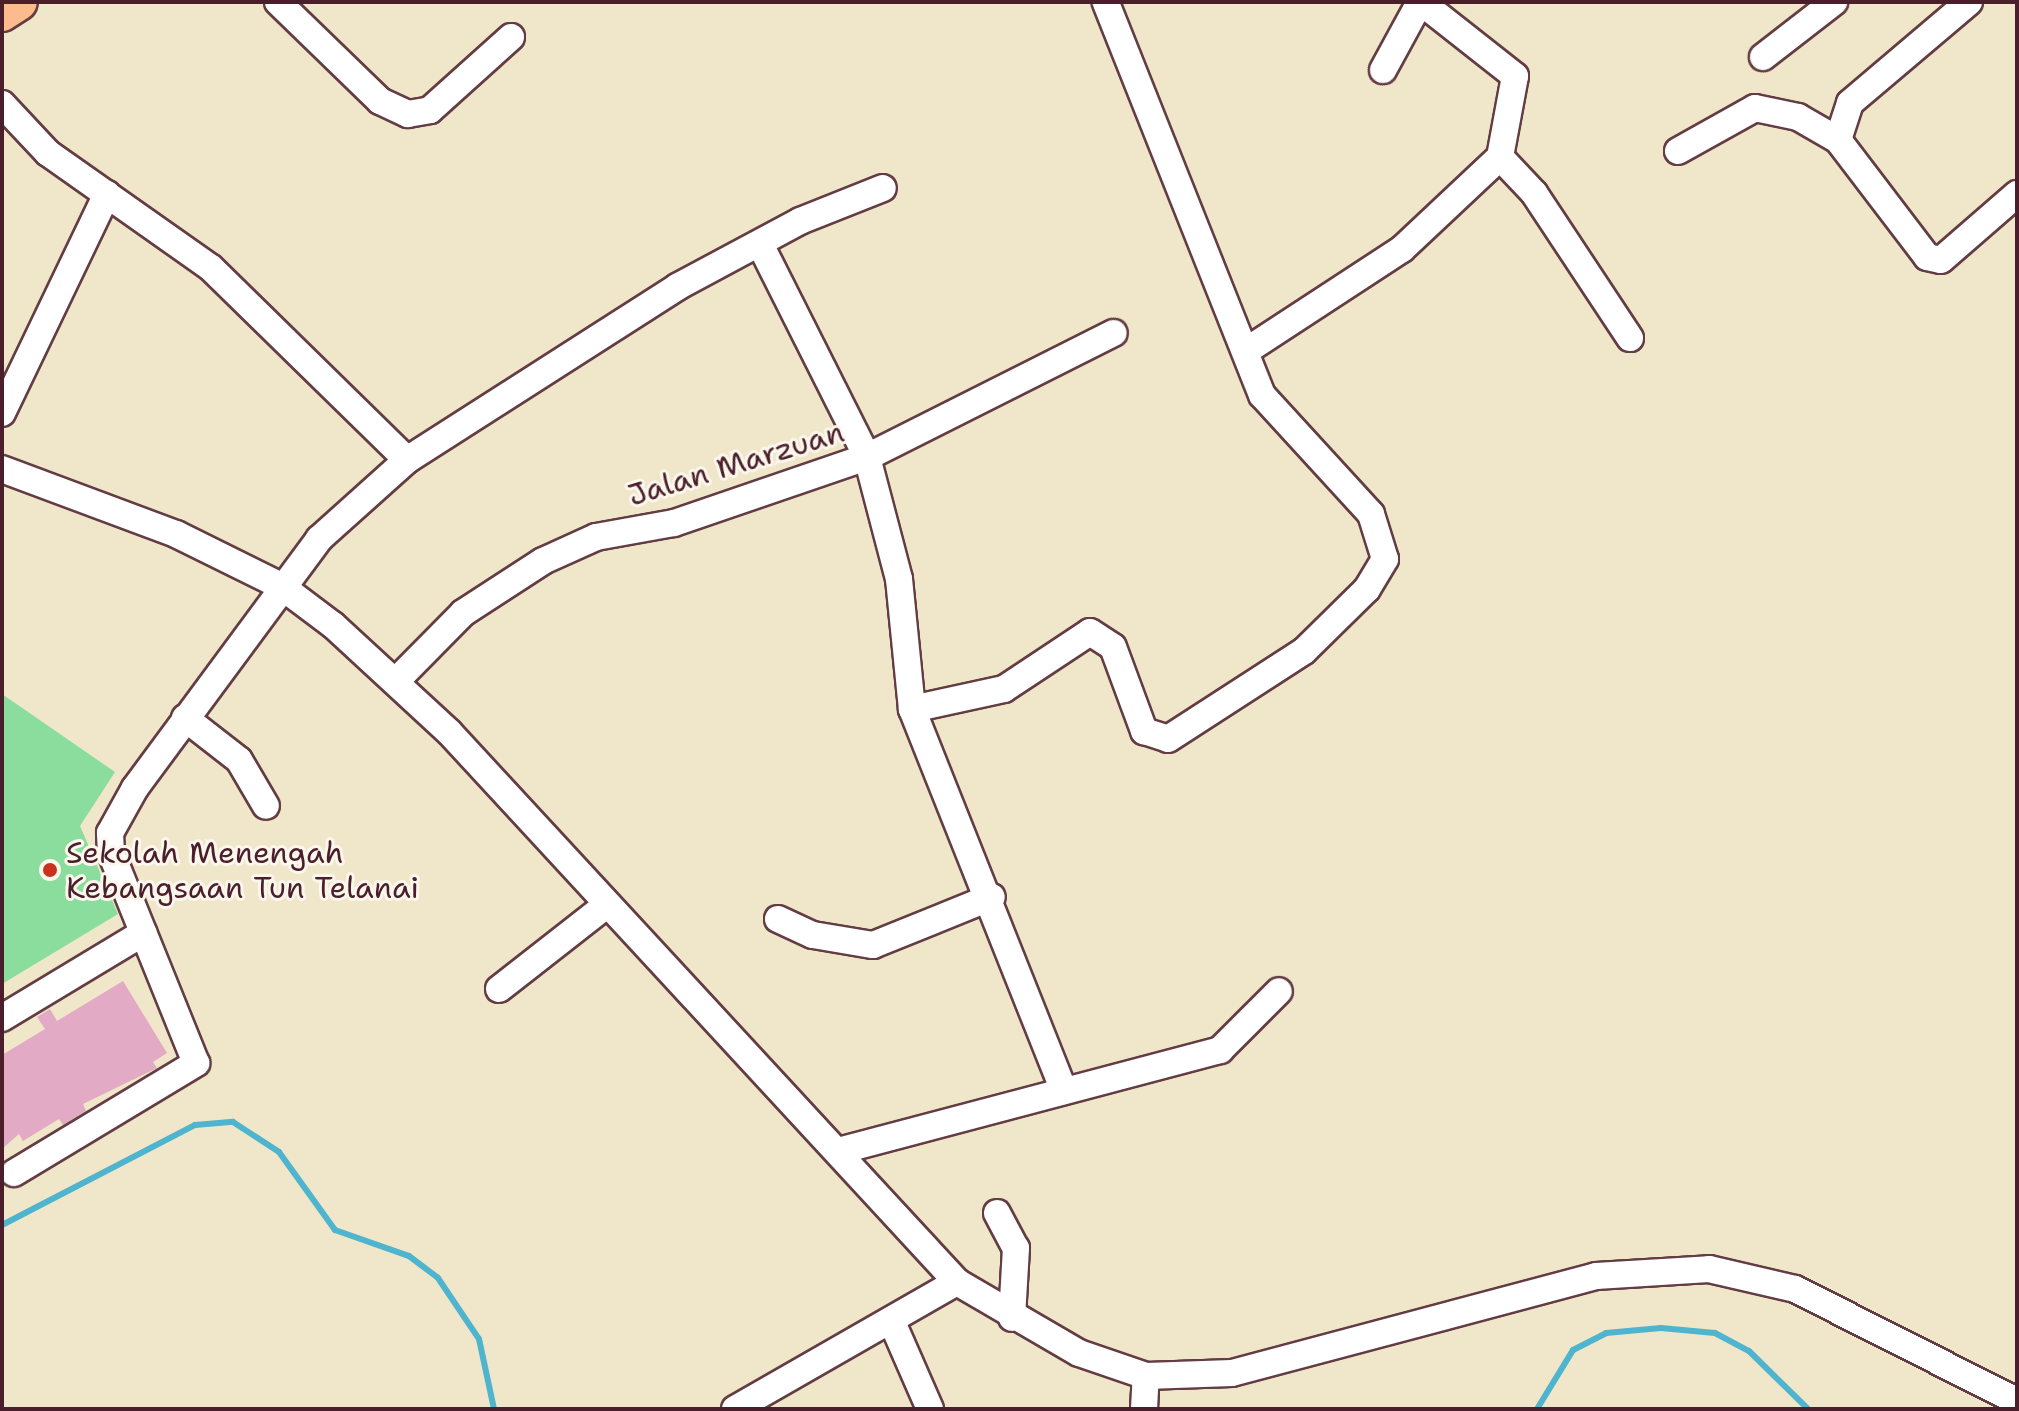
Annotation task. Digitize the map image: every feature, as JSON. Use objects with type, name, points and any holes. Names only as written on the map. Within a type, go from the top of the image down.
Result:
[{"type":"highway","points":[[2,13],[19,2]]},
{"type":"street","points":[[278,2],[380,101],[408,114],[430,110],[511,37]]},
{"type":"street","points":[[912,709],[1004,689],[1090,632],[1113,647],[1144,731],[1168,739],[1304,651],[1367,589],[1385,559],[1379,527],[1277,419],[1246,351],[1106,2]]},
{"type":"street","points":[[1246,351],[1402,249],[1500,157],[1515,76],[1420,2],[1383,70]]},
{"type":"street","points":[[1763,57],[1834,2]]},
{"type":"street","points":[[1838,140],[1850,103],[1969,2]]},
{"type":"street","points":[[2,104],[48,153],[211,268],[407,460]]},
{"type":"street","points":[[1678,151],[1730,116],[1755,108],[1798,117],[1838,140],[1914,248],[1941,260],[2017,194]]},
{"type":"street","points":[[1500,157],[1534,193],[1630,338]]},
{"type":"street","points":[[14,1173],[196,1063],[143,933],[110,833],[185,718],[281,586],[344,511],[407,460],[677,287],[762,248],[800,221],[883,188]]},
{"type":"street","points":[[2,413],[107,194]]},
{"type":"street","points":[[762,248],[867,457],[899,579],[912,709],[992,897],[1064,1091]]},
{"type":"street","name":"Jalan Marzuan","points":[[397,680],[463,613],[543,561],[596,537],[674,523],[867,457],[1114,333]]},
{"type":"street","points":[[2,469],[176,534],[281,586],[397,680],[604,907],[842,1150],[957,1282],[1012,1318],[1146,1376],[1277,1365],[1596,1276],[1709,1269],[1795,1289],[2017,1401]]},
{"type":"street","points":[[185,718],[239,760],[266,806]]},
{"type":"street","points":[[778,919],[813,935],[883,944],[992,897]]},
{"type":"street","points":[[499,989],[604,907]]},
{"type":"street","points":[[2,1018],[143,933]]},
{"type":"street","points":[[842,1150],[1220,1050],[1279,991]]},
{"type":"street","points":[[997,1213],[1016,1248],[1012,1318]]},
{"type":"street","points":[[735,1409],[892,1322],[957,1282]]},
{"type":"street","points":[[892,1322],[930,1409]]},
{"type":"street","points":[[1144,1409],[1146,1376]]},
{"type":"green space","name":"Sekolah Menengah Kebangsaan Tun Telanai","points":[[2,694],[115,772],[80,826],[118,914],[2,984]]},
{"type":"building","points":[[123,981],[167,1053],[153,1062],[157,1068],[83,1104],[86,1111],[63,1125],[59,1119],[23,1141],[19,1134],[2,1149],[2,1055],[45,1029],[37,1017],[50,1009],[57,1021]]},
{"type":"waterway","points":[[2,1225],[195,1125],[233,1122],[279,1152],[335,1230],[409,1256],[438,1278],[479,1339],[494,1409]]},
{"type":"waterway","points":[[1537,1409],[1573,1350],[1606,1333],[1661,1328],[1715,1333],[1749,1351],[1808,1409]]},
{"type":"place","name":"Sekolah Menengah Kebangsaan Tun Telanai","points":[[50,870]]}]
